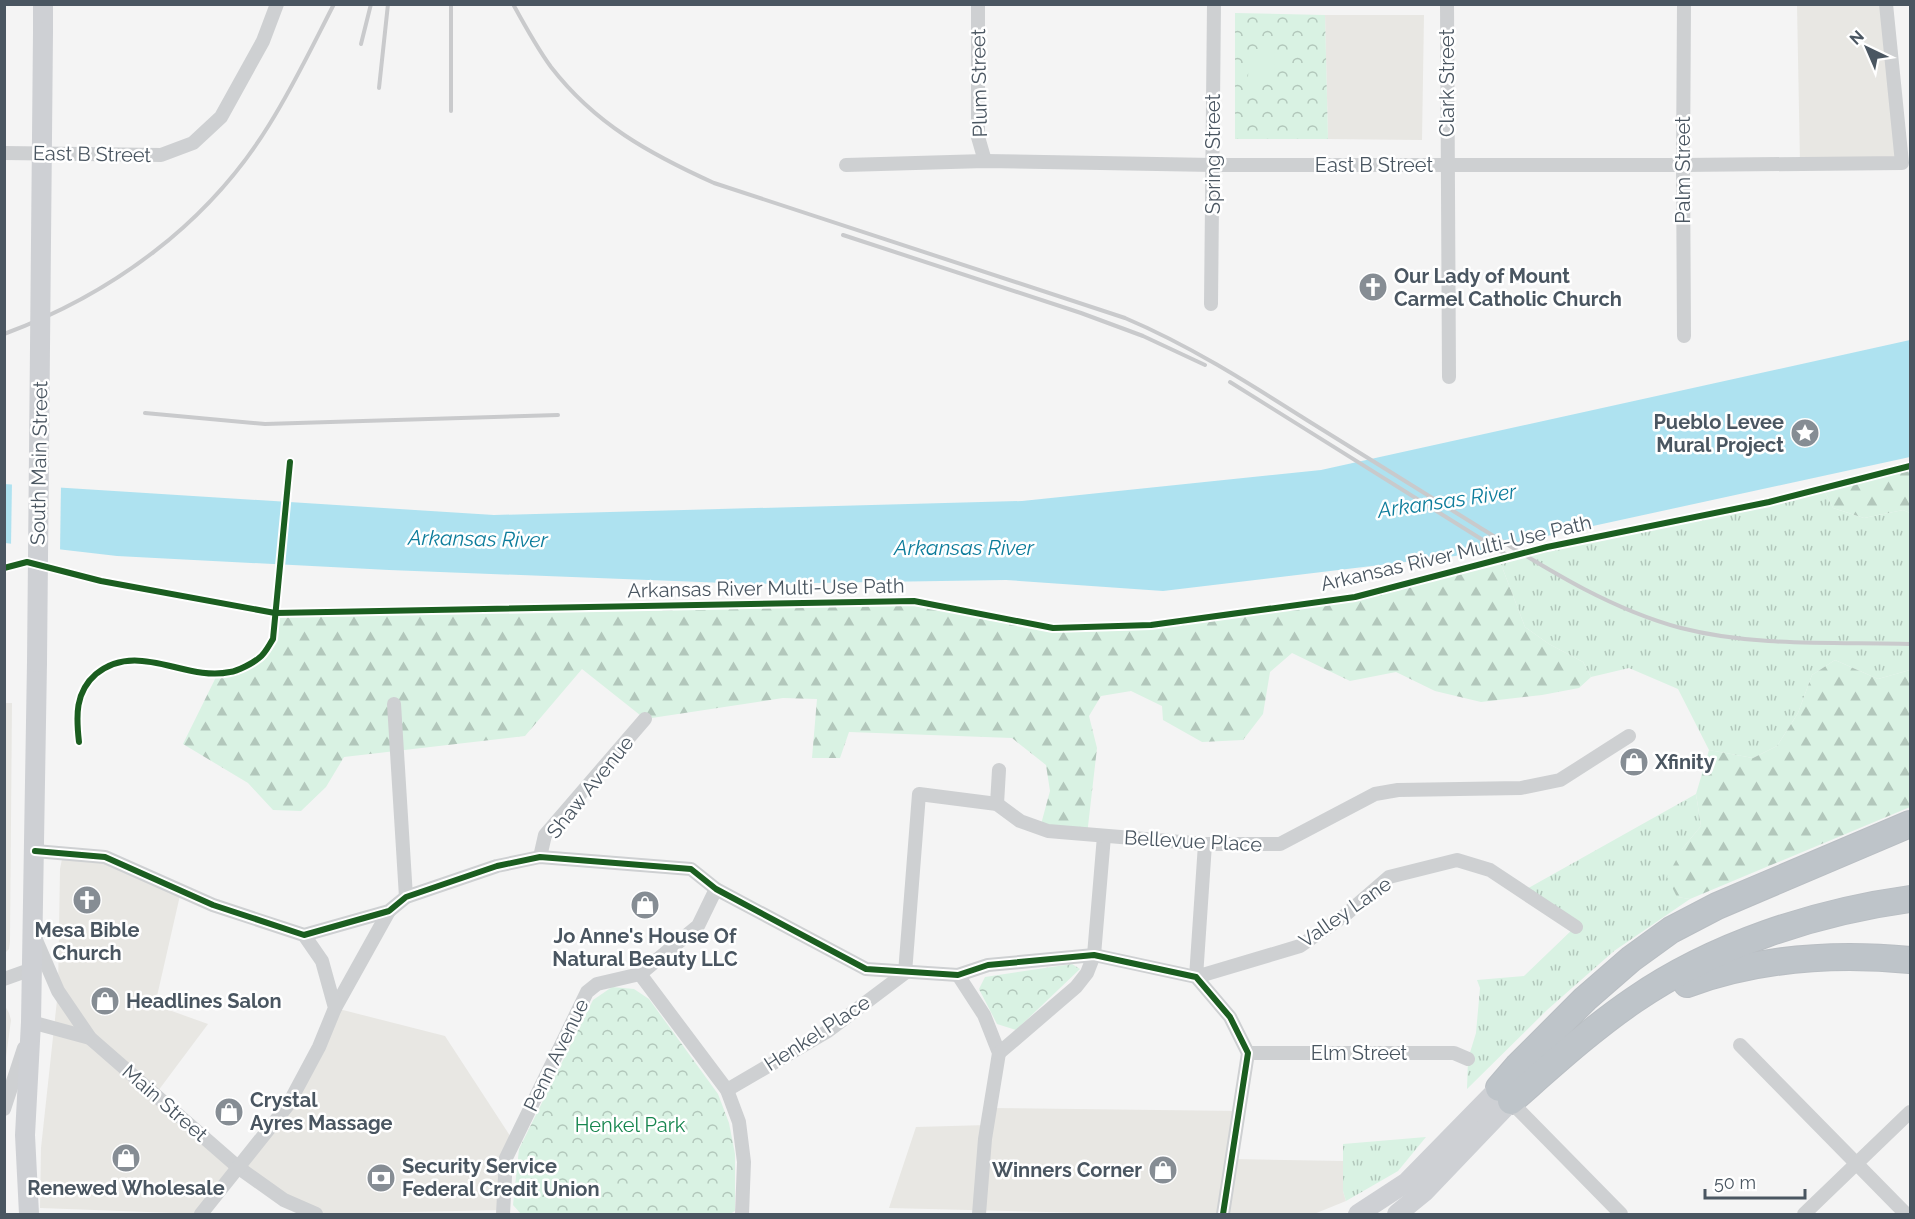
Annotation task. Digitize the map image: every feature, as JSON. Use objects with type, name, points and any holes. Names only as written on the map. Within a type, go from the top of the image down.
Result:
[{"type":"highway","points":[[1505,1095],[1518,1066],[1585,999],[1638,954],[1671,930],[1717,906],[1911,824]]},
{"type":"highway","points":[[1518,1066],[1623,988],[1685,952],[1718,936],[1786,910],[1859,891],[1911,882]]},
{"type":"highway","points":[[1505,1095],[1635,999],[1686,970],[1728,950],[1794,925],[1827,915],[1911,899]]},
{"type":"highway","points":[[1587,1034],[1682,986],[1746,967],[1789,960],[1860,957],[1911,960]]},
{"type":"street","name":"South Main Street","points":[[28,1215],[25,1135],[31,1025],[35,851],[43,4]]},
{"type":"street","name":"East B Street","points":[[4,153],[161,155],[193,143],[221,117],[263,41],[277,4]]},
{"type":"street","name":"Plum Street","points":[[978,4],[978,137],[985,161]]},
{"type":"street","name":"Spring Street","points":[[1211,304],[1214,4]]},
{"type":"street","name":"Clark Street","points":[[1447,4],[1449,377]]},
{"type":"street","name":"Palm Street","points":[[1684,4],[1684,336]]},
{"type":"street","name":"East B Street","points":[[846,165],[985,161],[1213,165],[1902,163],[1886,4]]},
{"type":"street","points":[[394,704],[406,897]]},
{"type":"street","name":"Shaw Avenue","points":[[540,857],[546,835],[645,719]]},
{"type":"street","name":"Bellevue Place","points":[[905,973],[919,794],[997,804],[1020,821],[1048,831],[1205,844],[1280,844],[1375,794],[1398,790],[1521,788],[1560,780],[1629,736]]},
{"type":"street","points":[[997,804],[999,770]]},
{"type":"street","points":[[999,1053],[1076,987],[1087,973],[1094,955],[1104,837]]},
{"type":"street","points":[[1196,977],[1205,844]]},
{"type":"street","points":[[35,851],[105,857],[213,905],[304,935],[389,911]]},
{"type":"street","points":[[201,1215],[288,1105],[319,1047],[335,1008],[389,911],[406,897],[497,866],[540,857],[691,869],[716,889],[866,969],[958,975],[988,965],[1094,955],[1196,977],[1230,1017],[1248,1053],[1223,1215]]},
{"type":"street","name":"Valley Lane","points":[[1196,977],[1300,946],[1344,916],[1389,877],[1457,860],[1490,870],[1576,927]]},
{"type":"street","name":"Penn Avenue","points":[[502,1215],[506,1158],[587,992],[597,984],[640,974],[698,926],[716,889]]},
{"type":"street","name":"Main Street","points":[[33,933],[58,991],[90,1038],[239,1168],[284,1200],[316,1215]]},
{"type":"street","points":[[304,935],[322,961],[335,1008]]},
{"type":"street","points":[[4,979],[32,969]]},
{"type":"street","name":"Henkel Place","points":[[727,1090],[828,1031],[905,973]]},
{"type":"street","points":[[640,974],[727,1090],[739,1122],[744,1162],[742,1215]]},
{"type":"street","points":[[958,975],[984,1015],[999,1053],[985,1139],[979,1215]]},
{"type":"street","name":"South Main Street","points":[[4,1109],[31,1025]]},
{"type":"street","name":"Main Street","points":[[31,1025],[90,1038]]},
{"type":"street","points":[[1740,1045],[1905,1215]]},
{"type":"street","name":"Elm Street","points":[[1248,1053],[1454,1053],[1468,1059]]},
{"type":"street","points":[[1397,1215],[1424,1192],[1505,1095]]},
{"type":"street","points":[[1363,1214],[1407,1182],[1505,1095]]},
{"type":"street","points":[[1505,1095],[1621,1215]]},
{"type":"street","points":[[1804,1215],[1911,1112]]},
{"type":"street","points":[[1416,1215],[1424,1192]]},
{"type":"shaded area","points":[[1797,5],[1886,5],[1902,163],[1800,164]]},
{"type":"shaded area","points":[[1325,15],[1424,15],[1422,140],[1328,139]]},
{"type":"shaded area","points":[[5,703],[12,703],[10,941],[9,949],[5,953]]},
{"type":"shaded area","points":[[63,854],[105,857],[181,891],[155,1005],[208,1024],[155,1095],[239,1168],[202,1214],[40,1208],[41,1148],[58,991],[60,869]]},
{"type":"shaded area","points":[[5,1006],[11,1020],[5,1065]]},
{"type":"shaded area","points":[[335,1008],[445,1036],[514,1142],[503,1210],[316,1214],[239,1168],[288,1105]]},
{"type":"shaded area","points":[[990,1108],[1239,1111],[1232,1159],[1343,1161],[1343,1191],[1346,1201],[1314,1214],[1128,1214],[889,1208],[916,1127],[987,1125]]},
{"type":"green space","points":[[1235,13],[1325,15],[1328,139],[1235,139]]},
{"type":"green space","points":[[1249,49],[1274,49],[1275,77],[1248,77]]},
{"type":"green space","points":[[1910,466],[1910,513],[1903,510],[1864,518],[1833,508],[1823,488]]},
{"type":"green space","points":[[1823,488],[1833,508],[1864,518],[1903,510],[1910,513],[1910,670],[1878,679],[1835,660],[1812,675],[1798,713],[1777,746],[1753,758],[1709,750],[1678,689],[1629,668],[1591,677],[1583,662],[1549,644],[1525,627],[1499,559],[1547,547]]},
{"type":"green space","points":[[1499,559],[1525,627],[1549,644],[1583,662],[1591,677],[1579,688],[1481,702],[1435,691],[1396,672],[1350,681],[1292,653],[1270,672],[1263,714],[1243,740],[1202,742],[1163,720],[1162,706],[1131,691],[1101,696],[1089,716],[1097,748],[1087,835],[1040,828],[1050,791],[1046,765],[1012,738],[849,732],[840,758],[812,758],[817,699],[783,698],[645,719],[582,669],[525,736],[344,757],[326,787],[301,811],[273,810],[248,783],[183,744],[218,673],[251,663],[269,646],[274,635],[275,613],[914,601],[1053,628],[1151,625],[1355,597]]},
{"type":"green space","points":[[1835,660],[1878,679],[1910,670],[1910,807],[1690,899],[1677,897],[1667,877],[1682,849],[1701,826],[1696,794],[1709,750],[1753,758],[1777,746],[1798,713],[1812,675]]},
{"type":"green space","points":[[1696,794],[1701,826],[1682,849],[1677,897],[1690,899],[1614,951],[1547,1010],[1467,1089],[1468,1059],[1476,1033],[1480,988],[1477,980],[1524,976],[1575,927],[1523,891]]},
{"type":"green space","points":[[1072,964],[1080,969],[1016,1030],[997,1024],[979,989],[985,977]]},
{"type":"green space","name":"Henkel Park","points":[[612,987],[634,989],[649,999],[718,1094],[729,1123],[735,1154],[735,1211],[730,1214],[521,1214],[513,1205],[519,1149],[593,1000]]},
{"type":"green space","points":[[1426,1137],[1398,1171],[1346,1201],[1343,1191],[1343,1144]]},
{"type":"water","name":"Arkansas River","points":[[1910,340],[1910,457],[1455,556],[1163,591],[1006,580],[751,584],[389,570],[117,556],[5,543],[4,484],[494,515],[1022,501],[1321,470]]},
{"type":"pier","points":[[12,481],[61,484],[60,553],[11,547]]},
{"type":"railway","points":[[4,334],[44,318],[119,276],[154,252],[187,224],[245,161],[295,81],[334,4]]},
{"type":"railway","points":[[361,44],[371,4]]},
{"type":"railway","points":[[379,88],[388,4]]},
{"type":"railway","points":[[451,4],[451,111]]},
{"type":"railway","points":[[513,4],[541,52],[568,87],[605,121],[646,149],[714,183],[1125,318],[1149,329],[1220,366],[1528,557],[1602,598],[1654,620],[1709,634],[1766,641],[1910,644]]},
{"type":"railway","points":[[843,235],[1081,313],[1143,336],[1205,365]]},
{"type":"railway","points":[[1230,382],[1510,557]]},
{"type":"railway","points":[[145,413],[265,424],[558,415]]},
{"type":"cycle path","points":[[79,742],[78,705],[84,689],[96,674],[112,665],[128,661],[145,661],[213,674],[241,668],[265,652],[273,639],[290,462]]},
{"type":"cycle path","name":"Arkansas River Multi-Use Path","points":[[4,568],[27,562],[101,581],[275,613],[914,601],[1053,628],[1151,625],[1355,597],[1547,547],[1769,502],[1910,466]]},
{"type":"cycle path","points":[[35,851],[105,857],[213,905],[304,935],[389,911],[406,897],[497,866],[540,857],[691,869],[716,889],[866,969],[958,975],[988,965],[1094,955],[1196,977],[1230,1017],[1248,1053],[1223,1214]]},
{"type":"place","name":"Our Lady of Mount Carmel Catholic Church","points":[[1373,287]]},
{"type":"place","name":"Pueblo Levee Mural Project","points":[[1805,433]]},
{"type":"place","name":"Xfinity","points":[[1634,762]]},
{"type":"place","name":"Mesa Bible Church","points":[[87,900]]},
{"type":"place","name":"Jo Anne's House Of Natural Beauty LLC","points":[[645,905]]},
{"type":"place","name":"Headlines Salon","points":[[105,1001]]},
{"type":"place","name":"Crystal Ayres Massage","points":[[229,1112]]},
{"type":"place","name":"Renewed Wholesale","points":[[126,1158]]},
{"type":"place","name":"Winners Corner","points":[[1163,1170]]},
{"type":"place","name":"Security Service Federal Credit Union","points":[[381,1178]]}]
